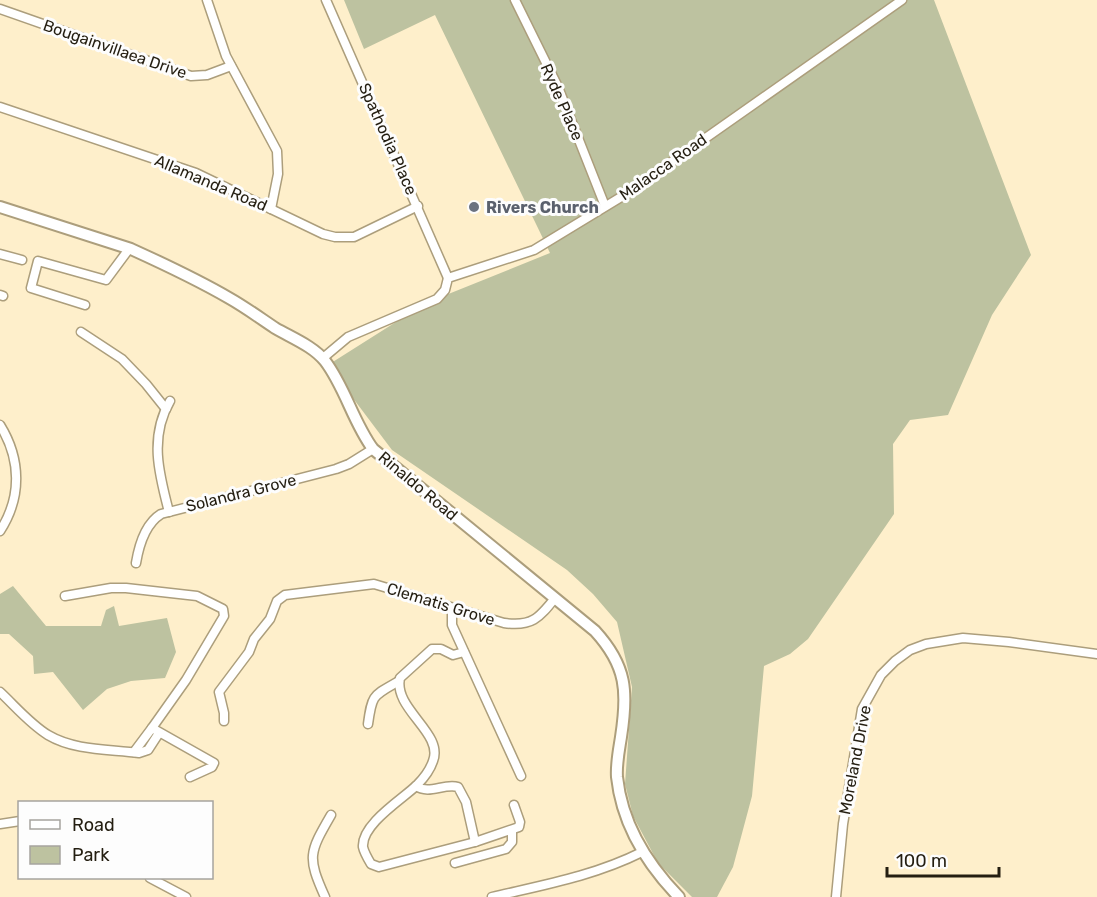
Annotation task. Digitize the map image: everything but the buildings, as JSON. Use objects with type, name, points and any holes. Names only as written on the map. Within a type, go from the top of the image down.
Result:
[{"type":"street","points":[[207,0],[231,66],[277,152],[279,166],[271,209]]},
{"type":"street","name":"Spathodia Place","points":[[326,0],[448,278]]},
{"type":"street","name":"Ryde Place","points":[[515,0],[532,39],[558,87],[605,206]]},
{"type":"street","name":"Malacca Road","points":[[448,278],[534,250],[626,194],[902,0]]},
{"type":"street","name":"Bougainvillaea Drive","points":[[0,9],[191,76],[207,75],[231,66]]},
{"type":"street","name":"Allamanda Road","points":[[0,106],[184,168],[323,234],[345,238],[364,233],[418,206]]},
{"type":"street","name":"Rinaldo Road","points":[[0,207],[129,249],[229,298],[304,344],[322,358],[335,376],[361,432],[373,449],[555,598],[605,643],[613,653],[623,678],[626,701],[617,763],[617,776],[623,804],[642,852],[651,867],[679,897]]},
{"type":"street","points":[[86,305],[31,288],[38,261],[106,280],[129,249]]},
{"type":"street","points":[[0,254],[22,260]]},
{"type":"street","points":[[322,358],[348,337],[437,299],[445,290],[448,278]]},
{"type":"street","points":[[81,332],[122,359],[168,405],[160,420],[157,463],[169,512]]},
{"type":"street","points":[[0,425],[15,460],[17,477],[13,507],[0,531]]},
{"type":"street","name":"Solandra Grove","points":[[136,563],[140,546],[149,525],[155,518],[169,512],[336,469],[373,449]]},
{"type":"street","name":"Clematis Grove","points":[[224,721],[219,692],[244,660],[254,639],[270,619],[281,597],[374,584],[504,623],[523,624],[533,621],[542,614],[555,598]]},
{"type":"street","points":[[0,692],[36,727],[61,741],[73,745],[141,753],[148,750],[155,731],[224,616],[223,609],[197,596],[111,588],[64,596]]},
{"type":"street","points":[[452,608],[452,625],[521,776]]},
{"type":"street","name":"Moreland Drive","points":[[836,897],[843,824],[862,710],[881,675],[895,661],[910,650],[926,644],[963,638],[1097,654]]},
{"type":"street","points":[[368,724],[370,703],[373,697],[399,681],[402,675],[432,649],[441,649],[453,655],[464,652]]},
{"type":"street","points":[[399,681],[410,712],[427,732],[434,751],[431,765],[416,786],[381,814],[366,837],[364,847],[371,864],[379,867],[512,831],[520,825],[514,805]]},
{"type":"street","points":[[155,731],[214,763],[212,767],[190,777]]},
{"type":"street","points":[[416,786],[423,790],[453,786],[461,789],[475,842]]},
{"type":"street","points":[[325,897],[312,859],[321,832],[331,815]]},
{"type":"street","points":[[0,824],[18,821]]},
{"type":"street","points":[[455,863],[506,849],[512,842],[512,831]]},
{"type":"street","points":[[492,897],[576,877],[642,852]]},
{"type":"street","points":[[152,879],[186,897]]},
{"type":"green space","points":[[344,0],[934,0],[1031,255],[992,315],[948,415],[910,420],[893,444],[894,514],[808,639],[790,654],[764,666],[752,796],[733,867],[717,897],[692,897],[658,863],[633,816],[625,784],[632,687],[617,622],[593,594],[567,570],[392,450],[328,365],[426,303],[550,253],[435,15],[364,49]]},
{"type":"green space","points":[[13,586],[46,626],[101,626],[106,610],[114,606],[119,626],[167,618],[176,652],[165,678],[131,681],[107,689],[83,710],[53,672],[34,674],[33,656],[9,634],[0,634],[0,594]]},
{"type":"place","name":"Rivers Church","points":[[474,207]]}]
